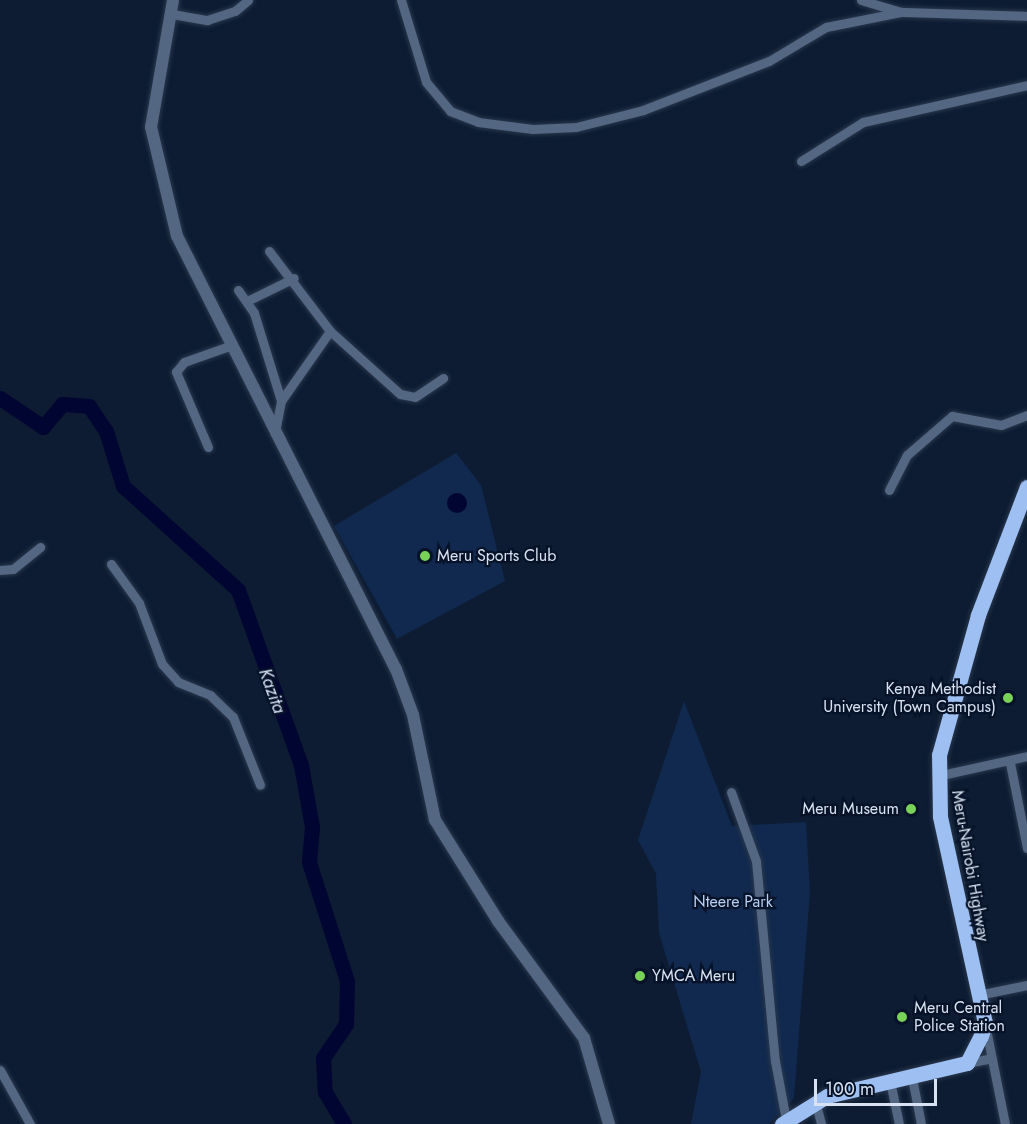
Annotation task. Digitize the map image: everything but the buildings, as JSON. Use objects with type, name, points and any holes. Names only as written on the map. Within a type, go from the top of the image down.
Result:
[{"type":"highway","name":"Meru-Nairobi Highway","points":[[985,1023],[940,816],[937,776],[951,698],[1027,488]]},
{"type":"highway","points":[[784,1122],[815,1101],[967,1063],[985,1023]]},
{"type":"street","points":[[173,0],[172,14],[154,91],[152,139],[177,236],[274,436],[396,669],[413,715],[435,820],[498,921],[584,1038],[609,1124]]},
{"type":"street","points":[[172,14],[207,21],[234,12],[248,0]]},
{"type":"street","points":[[401,0],[426,82],[450,111],[478,122],[533,129],[576,127],[643,110],[769,61],[826,27],[901,12],[1027,16]]},
{"type":"street","points":[[861,0],[901,12]]},
{"type":"street","points":[[801,161],[863,122],[1027,85]]},
{"type":"street","points":[[269,251],[294,278],[330,331],[400,394],[415,398],[443,378]]},
{"type":"street","points":[[247,301],[294,278]]},
{"type":"street","points":[[238,290],[247,301],[281,400]]},
{"type":"street","points":[[274,436],[281,400],[330,331]]},
{"type":"street","points":[[208,447],[176,372],[184,362],[229,346]]},
{"type":"street","points":[[889,490],[907,454],[952,416],[1001,425],[1027,415]]},
{"type":"street","points":[[0,570],[13,569],[40,547]]},
{"type":"street","points":[[111,564],[142,608],[162,664],[178,682],[215,698],[233,717],[260,785]]},
{"type":"street","points":[[937,776],[1010,763],[1027,756]]},
{"type":"street","points":[[1010,763],[1027,848]]},
{"type":"street","points":[[731,792],[756,861],[775,1061],[784,1122]]},
{"type":"street","points":[[978,995],[1027,985]]},
{"type":"street","points":[[985,1023],[1005,1124]]},
{"type":"street","points":[[967,1063],[992,1058]]},
{"type":"street","points":[[0,1070],[30,1124]]},
{"type":"street","points":[[912,1078],[921,1124]]},
{"type":"street","points":[[890,1081],[899,1124]]},
{"type":"street","points":[[815,1101],[821,1124]]},
{"type":"green space","name":"Meru Sports Club","points":[[456,453],[481,485],[505,581],[397,639],[334,526]]},
{"type":"green space","name":"Nteere Park","points":[[684,701],[732,826],[806,822],[810,892],[794,1098],[769,1124],[691,1124],[701,1072],[659,933],[656,874],[638,840]]},
{"type":"shaded area","points":[[457,493],[464,496],[467,503],[464,510],[457,513],[450,510],[447,503],[450,496]]},
{"type":"waterway","name":"Kazita","points":[[0,398],[43,427],[62,404],[89,406],[106,431],[123,486],[238,590],[301,765],[312,827],[309,862],[347,981],[346,1024],[323,1058],[325,1092],[344,1124]]},
{"type":"place","name":"Meru Sports Club","points":[[425,556]]},
{"type":"place","name":"Kenya Methodist University (Town Campus)","points":[[1008,698]]},
{"type":"place","name":"Meru Museum","points":[[911,809]]},
{"type":"place","name":"YMCA Meru","points":[[640,976]]},
{"type":"place","name":"Meru Central Police Station","points":[[902,1017]]}]
